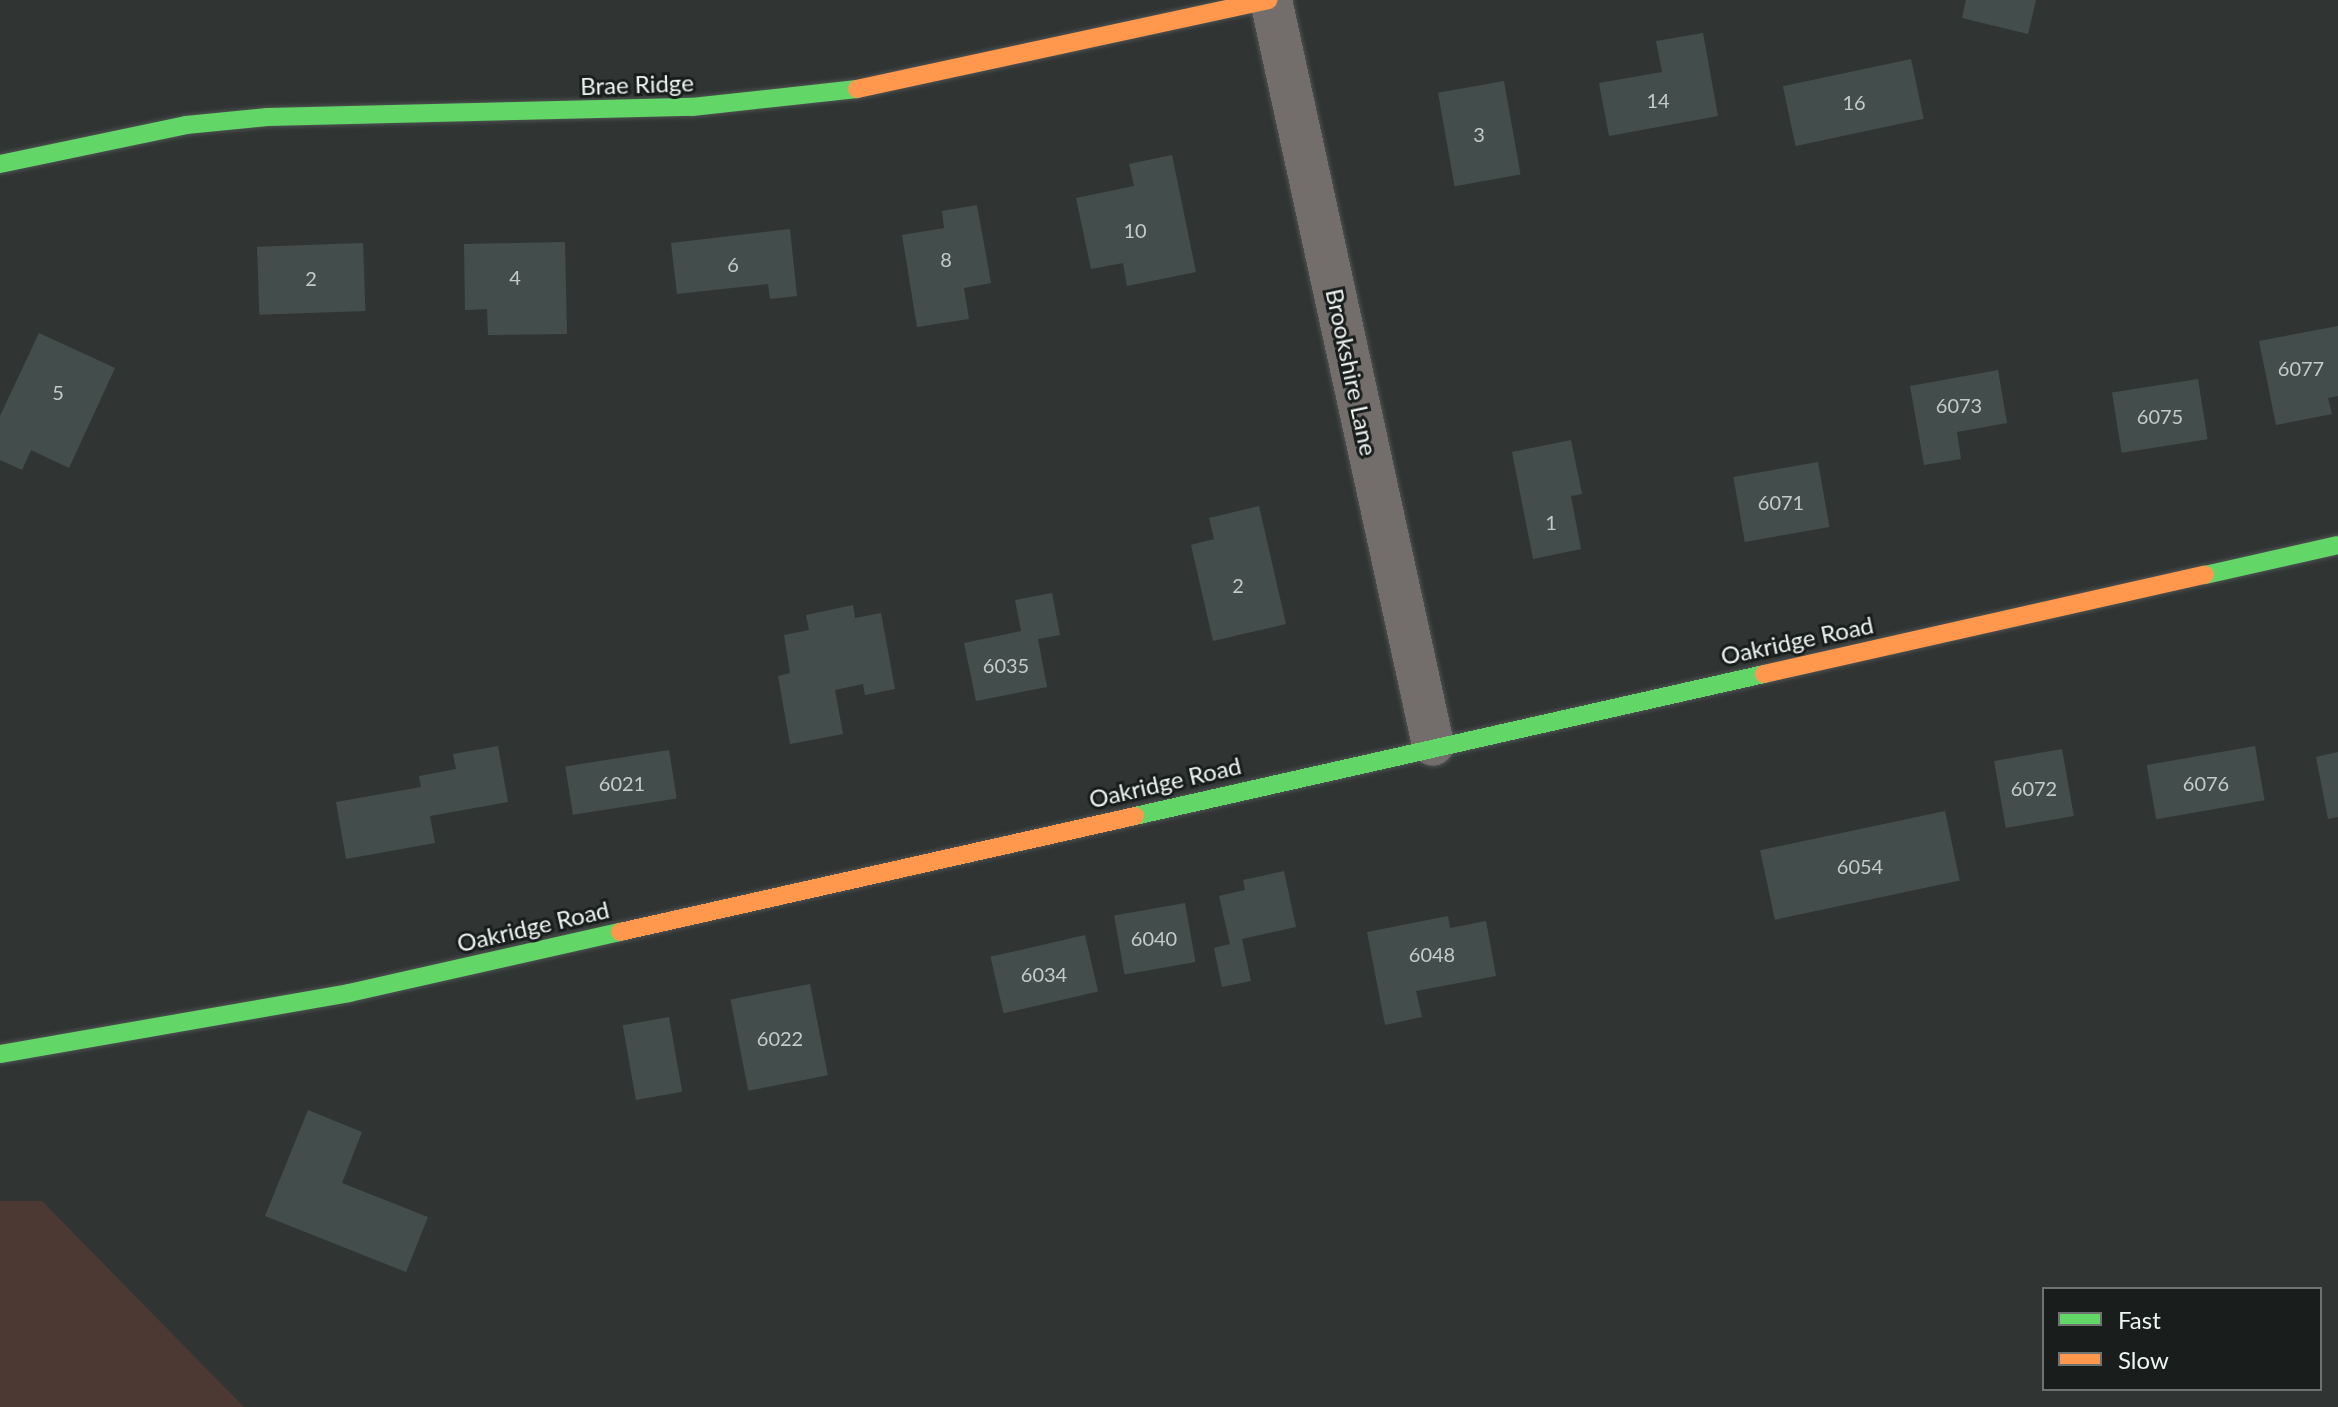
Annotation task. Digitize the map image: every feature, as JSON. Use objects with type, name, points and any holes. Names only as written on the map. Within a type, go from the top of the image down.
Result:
[{"type":"street","name":"Brae Ridge","points":[[0,164],[186,125],[268,117],[692,107],[821,97],[1270,0]]},
{"type":"street","name":"Brookshire Lane","points":[[1270,0],[1433,745]]},
{"type":"street","name":"Oakridge Road","points":[[0,1054],[349,993],[1433,745],[2338,545]]},
{"type":"shaded area","points":[[0,1201],[42,1201],[244,1407],[0,1407]]},
{"type":"building","points":[[1966,0],[2036,0],[2028,34],[1962,18]]},
{"type":"building","points":[[1703,33],[1718,116],[1609,136],[1599,83],[1662,72],[1656,41]]},
{"type":"building","points":[[1911,59],[1924,119],[1796,146],[1783,86]]},
{"type":"building","points":[[1504,81],[1520,175],[1455,186],[1438,93]]},
{"type":"building","points":[[1172,155],[1196,272],[1127,286],[1123,263],[1091,269],[1076,198],[1134,186],[1129,164]]},
{"type":"building","points":[[977,205],[991,283],[964,288],[969,319],[917,327],[902,235],[944,228],[942,211]]},
{"type":"building","points":[[790,229],[797,296],[770,299],[768,284],[677,294],[671,243]]},
{"type":"building","points":[[565,242],[567,334],[488,335],[487,309],[465,310],[464,244]]},
{"type":"building","points":[[363,243],[365,311],[259,315],[257,247]]},
{"type":"building","points":[[2338,326],[2338,396],[2328,398],[2332,414],[2276,425],[2259,341]]},
{"type":"building","points":[[39,333],[115,368],[69,468],[31,450],[22,470],[0,460],[0,416]]},
{"type":"building","points":[[1998,370],[2007,423],[1957,432],[1961,459],[1924,465],[1910,386]]},
{"type":"building","points":[[2198,379],[2208,439],[2122,453],[2112,393]]},
{"type":"building","points":[[1571,440],[1582,494],[1571,496],[1581,549],[1533,559],[1512,452]]},
{"type":"building","points":[[1818,462],[1829,527],[1745,542],[1733,477]]},
{"type":"building","points":[[1259,506],[1286,624],[1213,641],[1191,545],[1214,539],[1209,518]]},
{"type":"building","points":[[1052,593],[1060,635],[1038,639],[1047,687],[976,701],[964,643],[1021,631],[1015,600]]},
{"type":"building","points":[[853,605],[855,618],[881,613],[895,689],[865,695],[863,684],[835,690],[843,734],[790,744],[778,676],[790,673],[784,635],[809,630],[806,615]]},
{"type":"building","points":[[498,746],[508,802],[430,816],[435,843],[346,859],[336,802],[421,787],[419,776],[456,769],[453,754]]},
{"type":"building","points":[[2255,746],[2265,800],[2156,819],[2147,765]]},
{"type":"building","points":[[2062,749],[2074,816],[2006,828],[1994,761]]},
{"type":"building","points":[[669,750],[677,798],[573,815],[565,766]]},
{"type":"building","points":[[2338,752],[2338,817],[2328,819],[2316,757]]},
{"type":"building","points":[[1945,811],[1960,880],[1775,920],[1760,850]]},
{"type":"building","points":[[1284,871],[1296,927],[1242,939],[1251,981],[1222,987],[1214,948],[1230,944],[1219,896],[1245,890],[1243,880]]},
{"type":"building","points":[[1185,903],[1195,962],[1125,975],[1114,916]]},
{"type":"building","points":[[1448,916],[1450,928],[1486,921],[1496,976],[1416,991],[1422,1017],[1385,1025],[1367,932]]},
{"type":"building","points":[[1085,935],[1098,992],[1004,1013],[990,957]]},
{"type":"building","points":[[810,984],[828,1075],[748,1091],[730,999]]},
{"type":"building","points":[[669,1017],[682,1092],[636,1100],[623,1025]]},
{"type":"building","points":[[308,1110],[362,1132],[342,1183],[428,1217],[406,1272],[265,1216]]},
{"type":"traffic: fast","points":[[0,164],[186,125],[268,117],[692,107],[857,89]]},
{"type":"traffic: fast","points":[[2205,575],[2338,545]]},
{"type":"traffic: fast","points":[[1135,816],[1764,674]]},
{"type":"traffic: fast","points":[[0,1054],[349,993],[620,932]]},
{"type":"traffic: slow","points":[[857,89],[1268,0]]},
{"type":"traffic: slow","points":[[1764,674],[2205,575]]},
{"type":"traffic: slow","points":[[620,932],[1135,816]]}]
